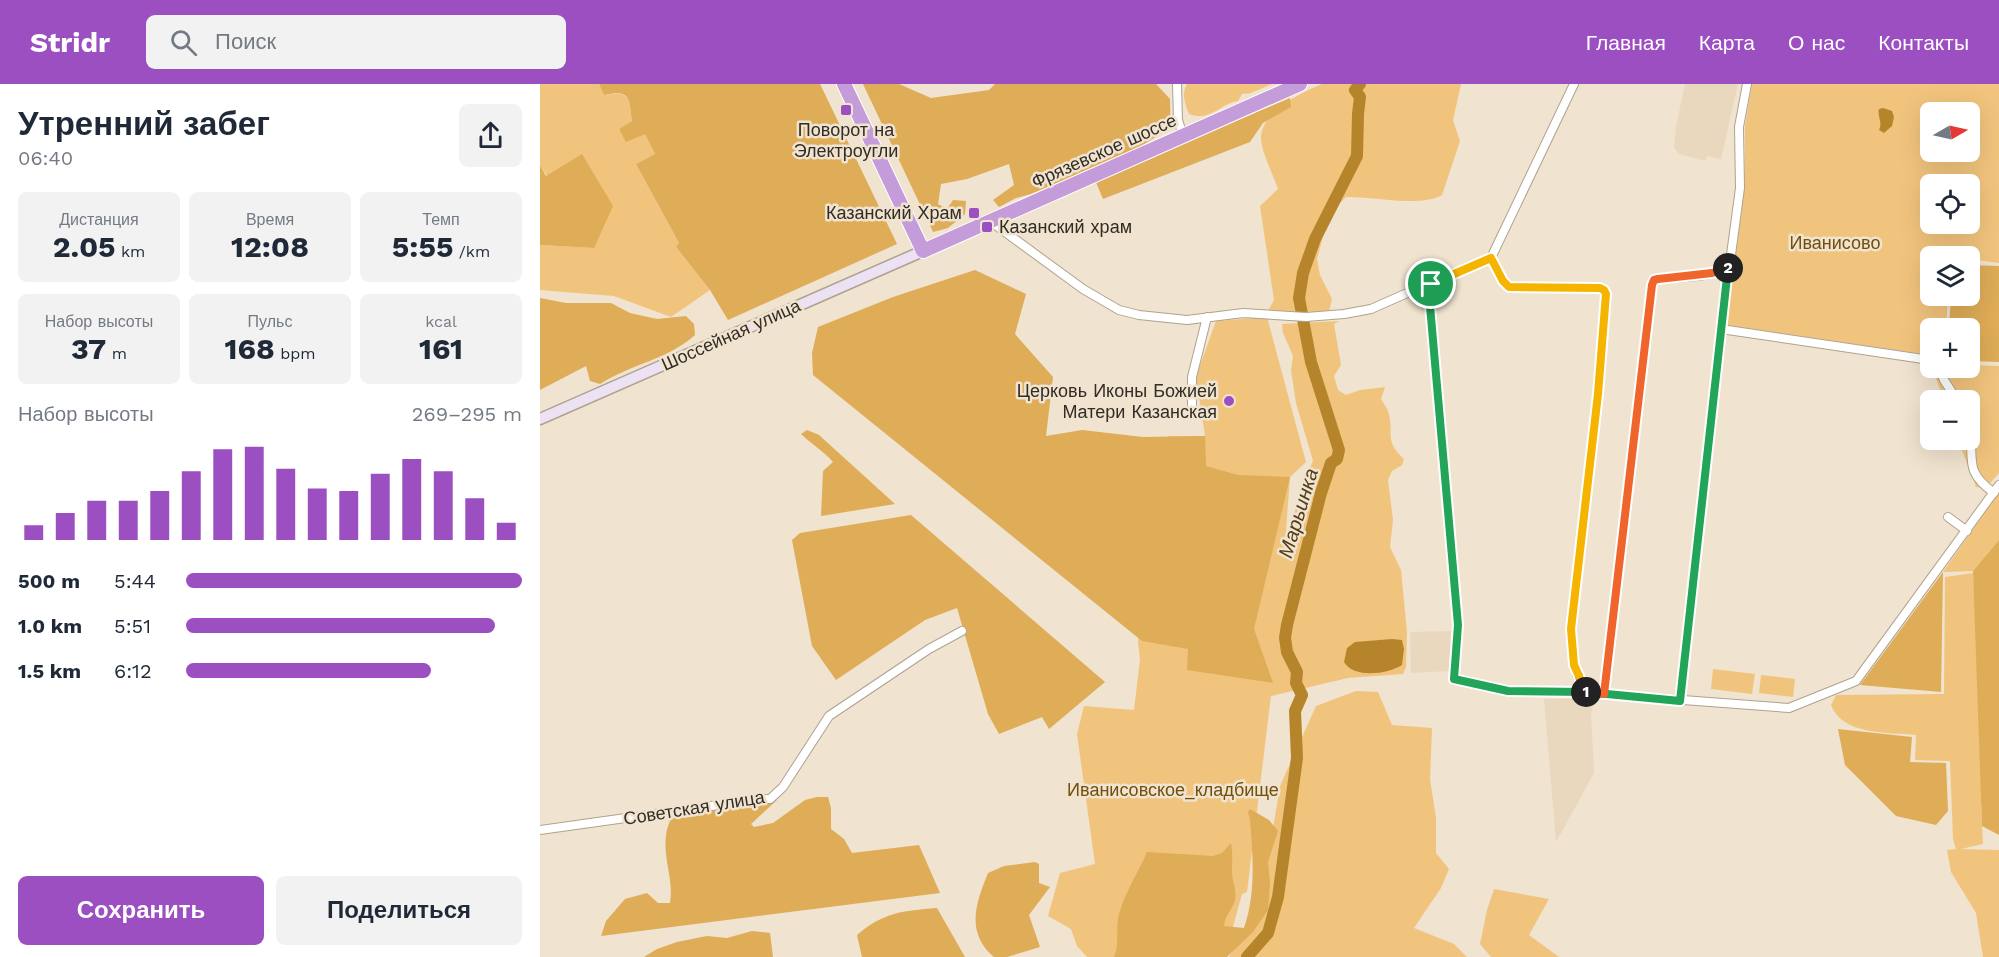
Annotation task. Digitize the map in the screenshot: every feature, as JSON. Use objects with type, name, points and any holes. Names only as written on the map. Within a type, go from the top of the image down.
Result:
[{"type":"highway","points":[[844,84],[923,250]]},
{"type":"highway","name":"Фрязевское шоссе","points":[[923,250],[1300,84]]},
{"type":"street","points":[[1177,84],[1178,120],[1183,136]]},
{"type":"street","points":[[990,221],[1083,289],[1119,310],[1162,319],[1187,320],[1243,313],[1303,317],[1344,314],[1371,309],[1491,258],[1574,84]]},
{"type":"street","points":[[1680,701],[1728,268],[1740,188],[1739,127],[1747,84]]},
{"type":"street","name":"Шоссейная улица","points":[[540,419],[923,250]]},
{"type":"street","points":[[1491,258],[1503,281],[1509,287],[1600,288],[1606,294],[1598,394],[1571,629],[1574,665],[1583,692]]},
{"type":"street","points":[[1604,694],[1652,285],[1654,280],[1658,279],[1712,273],[1728,268]]},
{"type":"street","points":[[1431,284],[1430,306],[1458,625],[1454,679],[1508,691],[1583,692],[1789,708],[1856,681],[1997,489],[1978,479],[1973,470],[1972,450]]},
{"type":"street","points":[[1192,414],[1192,377],[1207,318]]},
{"type":"street","points":[[1721,329],[1920,359]]},
{"type":"street","points":[[1947,519],[1967,531]]},
{"type":"street","name":"Советская улица","points":[[540,830],[770,799],[783,787],[829,716],[929,649],[962,631]]},
{"type":"shaded area","points":[[599,84],[820,84],[897,244],[728,320],[710,290],[676,247],[679,243],[636,164],[655,154],[645,134],[626,142],[619,129],[632,121],[627,98],[619,93],[604,95]]},
{"type":"shaded area","points":[[863,84],[899,84],[931,98],[989,90],[995,84],[1156,84],[1170,99],[1170,117],[1162,132],[1128,153],[999,207],[993,200],[1014,185],[1009,164],[967,179],[941,184],[938,204],[947,209],[953,200],[966,201],[965,214],[948,228],[933,232]]},
{"type":"shaded area","points":[[1685,84],[1738,84],[1721,159],[1707,156],[1705,161],[1679,154],[1674,147]]},
{"type":"shaded area","points":[[1290,98],[1291,107],[1263,123],[1250,142],[1103,199],[1095,180]]},
{"type":"shaded area","points":[[1879,109],[1892,111],[1894,117],[1892,126],[1884,133],[1879,130]]},
{"type":"shaded area","points":[[582,154],[613,206],[594,248],[540,245],[540,165],[546,176]]},
{"type":"shaded area","points":[[1980,265],[1999,266],[1999,362],[1980,361],[1980,318],[1950,318],[1950,306],[1980,306]]},
{"type":"shaded area","points":[[975,270],[1026,294],[1015,334],[1053,377],[1046,436],[1082,430],[1143,437],[1205,436],[1206,466],[1238,475],[1290,477],[1254,629],[1273,683],[1187,670],[1188,649],[1142,641],[813,375],[812,353],[818,327],[893,297]]},
{"type":"shaded area","points":[[540,298],[566,303],[611,303],[630,313],[657,319],[686,316],[694,324],[695,335],[673,350],[600,384],[590,381],[586,366],[540,390]]},
{"type":"shaded area","points":[[807,430],[819,435],[895,504],[821,516],[823,471],[833,462],[801,434]]},
{"type":"shaded area","points":[[911,515],[1105,682],[1049,729],[1042,717],[999,734],[988,714],[957,608],[925,620],[836,680],[812,646],[792,540],[800,533]]},
{"type":"shaded area","points":[[1999,540],[1999,835],[1982,826],[1973,571]]},
{"type":"shaded area","points":[[1943,572],[1941,692],[1860,685]]},
{"type":"shaded area","points":[[1451,631],[1449,671],[1411,673],[1410,632]]},
{"type":"shaded area","points":[[1402,640],[1404,649],[1402,665],[1396,668],[1363,673],[1355,671],[1344,662],[1347,648],[1355,642]]},
{"type":"shaded area","points":[[1594,698],[1591,716],[1594,773],[1556,842],[1544,699]]},
{"type":"shaded area","points":[[1838,729],[1912,737],[1910,762],[1946,763],[1948,811],[1936,825],[1896,816],[1845,765]]},
{"type":"shaded area","points":[[828,797],[831,808],[831,829],[844,839],[852,853],[919,845],[940,893],[601,936],[606,921],[625,899],[647,893],[658,903],[670,903],[671,886],[665,845],[666,832],[671,818],[777,800],[751,824],[754,827],[773,823],[805,800]]},
{"type":"shaded area","points":[[1250,809],[1269,820],[1278,831],[1268,862],[1270,882],[1268,910],[1253,932],[1227,957],[1114,957],[1119,914],[1147,852],[1213,856],[1222,853],[1231,843],[1235,896],[1224,926],[1244,928],[1248,915],[1253,874],[1248,812]]},
{"type":"shaded area","points":[[1035,862],[1039,864],[1039,883],[1050,887],[1029,915],[1040,947],[1007,957],[994,957],[979,938],[976,927],[977,906],[988,873],[1004,866]]},
{"type":"shaded area","points":[[937,908],[965,957],[862,957],[857,935],[867,927],[894,914]]},
{"type":"shaded area","points":[[752,931],[770,933],[773,957],[644,957],[657,949],[677,942],[707,936],[727,938]]},
{"type":"green space","points":[[540,84],[599,84],[604,95],[619,94],[627,98],[632,121],[619,129],[645,134],[655,154],[636,164],[679,243],[676,247],[710,290],[671,317],[614,296],[540,290],[540,245],[594,248],[540,165]]},
{"type":"green space","points":[[1187,84],[1272,84],[1251,93],[1242,94],[1238,101],[1209,114],[1197,116],[1189,114],[1186,106],[1184,95]]},
{"type":"green space","points":[[1322,84],[1461,84],[1453,120],[1460,141],[1442,195],[1421,201],[1346,197],[1329,214],[1317,259],[1320,275],[1332,299],[1329,312],[1268,311],[1274,300],[1260,206],[1278,189],[1263,150],[1262,129],[1274,112],[1283,105]]},
{"type":"green space","name":"Иванисово","points":[[1752,84],[1999,84],[1999,263],[1980,260],[1980,246],[1920,246],[1920,306],[1947,306],[1947,318],[1920,318],[1920,354],[1726,325],[1742,209],[1745,126]]},
{"type":"green space","name":"Иванисовское_кладбище","points":[[1267,317],[1306,462],[1290,477],[1285,544],[1303,484],[1313,461],[1296,403],[1291,370],[1293,356],[1283,333],[1282,324],[1339,321],[1334,324],[1341,365],[1334,376],[1338,390],[1346,395],[1360,390],[1385,387],[1381,399],[1388,411],[1392,441],[1404,459],[1402,465],[1392,471],[1388,480],[1393,520],[1390,547],[1401,570],[1407,632],[1406,667],[1403,674],[1348,678],[1271,696],[1247,892],[1242,894],[1226,952],[1159,957],[1087,957],[1077,946],[1071,929],[1048,916],[1060,873],[1095,864],[1077,734],[1084,706],[1134,710],[1140,660],[1138,642],[1144,537],[1168,436],[1205,436],[1196,377],[1216,321]]},
{"type":"green space","points":[[1980,365],[1999,366],[1999,473],[1986,488],[1976,487],[1962,450],[1980,450],[1980,390],[1940,390],[1936,378],[1980,378]]},
{"type":"green space","points":[[1999,492],[1999,540],[1973,571],[1943,572]]},
{"type":"green space","points":[[1973,573],[1984,782],[1999,804],[1981,806],[1983,844],[1961,849],[1999,850],[1999,957],[1983,957],[1976,913],[1951,872],[1947,850],[1956,849],[1953,839],[1950,761],[1915,760],[1916,735],[1856,727],[1837,715],[1831,705],[1836,695],[1944,694],[1945,577]]},
{"type":"green space","points":[[1713,669],[1755,674],[1752,694],[1711,689]]},
{"type":"green space","points":[[1761,675],[1795,679],[1793,697],[1759,693]]},
{"type":"green space","points":[[1356,691],[1378,692],[1392,725],[1432,728],[1430,779],[1436,818],[1436,853],[1449,869],[1441,888],[1414,928],[1454,944],[1467,957],[1229,957],[1260,908],[1280,786],[1316,706]]},
{"type":"green space","points":[[1494,889],[1549,899],[1529,935],[1559,957],[1491,957],[1480,944]]},
{"type":"waterway","name":"Марьинка","points":[[1247,957],[1268,933],[1278,897],[1297,758],[1295,711],[1302,695],[1296,683],[1297,672],[1287,652],[1285,638],[1287,625],[1321,493],[1331,463],[1337,459],[1339,450],[1311,362],[1299,298],[1303,273],[1315,239],[1357,156],[1360,97],[1355,90],[1360,84]]},
{"type":"place","name":"Поворот на Электроугли","points":[[846,110]]},
{"type":"place","name":"Казанский Храм","points":[[974,213]]},
{"type":"place","name":"Казанский храм","points":[[987,227]]},
{"type":"place","name":"Церковь Иконы Божией Матери Казанская","points":[[1229,401]]},
{"type":"route","points":[[1431,284],[1430,306],[1458,625],[1454,679],[1508,691],[1583,692],[1604,694],[1680,701],[1728,268],[1712,273],[1658,279],[1654,280],[1652,285],[1604,694],[1583,692],[1574,665],[1571,629],[1598,394],[1606,294],[1600,288],[1509,287],[1503,281],[1491,258],[1431,284]]}]
